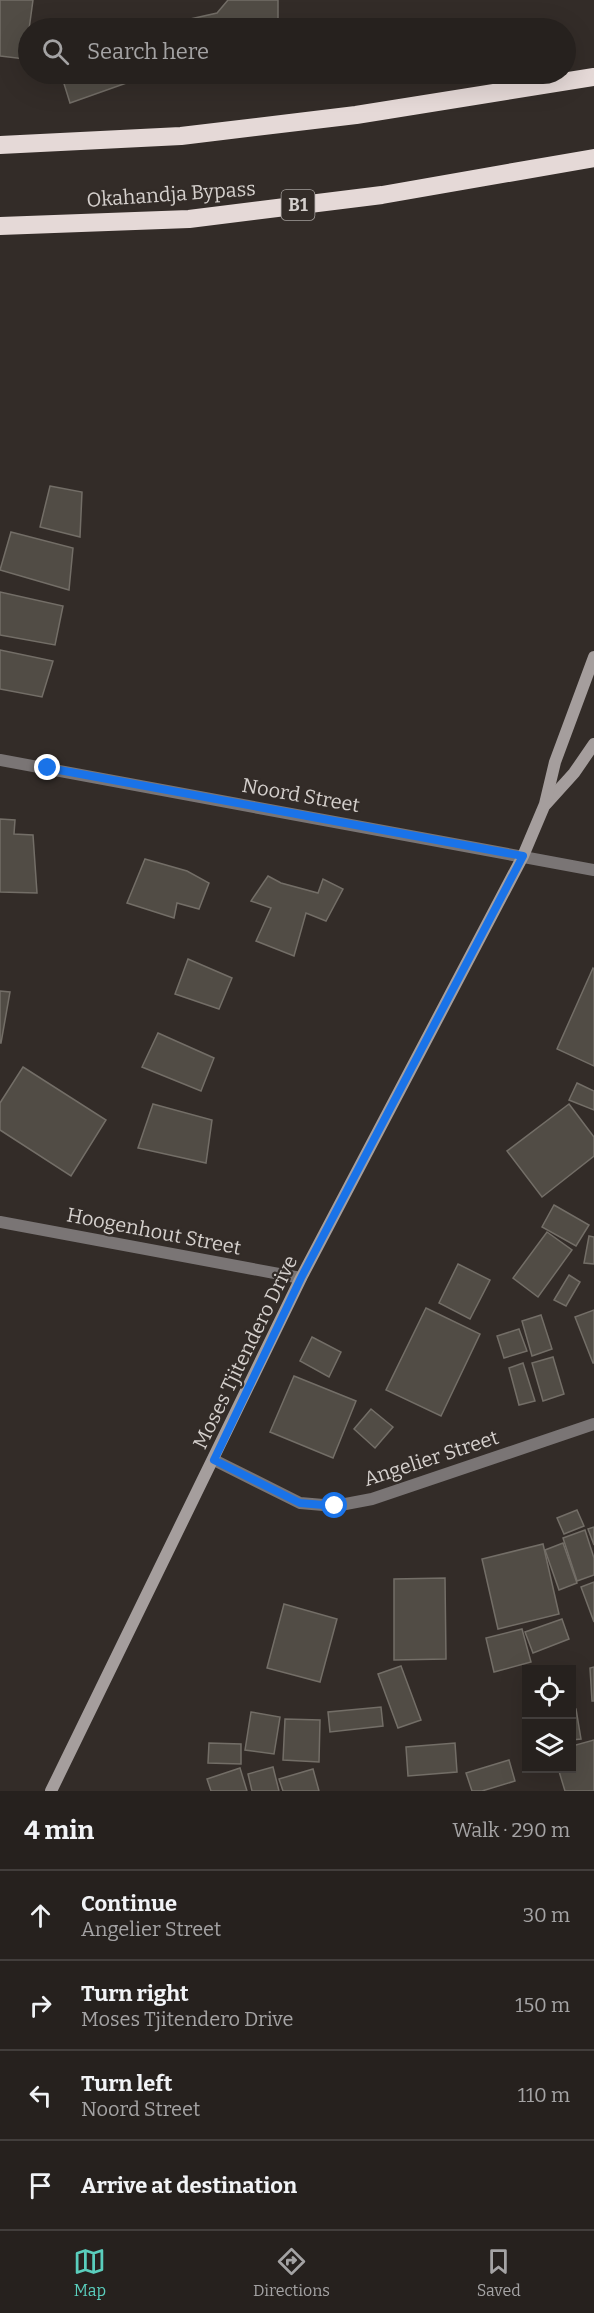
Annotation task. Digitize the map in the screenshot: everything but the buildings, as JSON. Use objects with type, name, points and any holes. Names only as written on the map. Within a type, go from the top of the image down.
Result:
[{"type":"highway","points":[[576,80],[594,77]]},
{"type":"highway","points":[[0,145],[181,135],[356,115],[550,84]]},
{"type":"highway","name":"Okahandja Bypass","points":[[0,226],[189,219],[382,195],[594,158]]},
{"type":"main road","name":"Moses Tjitendero Drive","points":[[51,1791],[301,1278],[523,856],[545,804],[555,762],[594,657]]},
{"type":"main road","name":"Moses Tjitendero Drive","points":[[545,804],[574,773],[594,744]]},
{"type":"street","name":"Noord Street","points":[[0,759],[594,870]]},
{"type":"street","name":"Hoogenhout Street","points":[[0,1222],[301,1278]]},
{"type":"street","name":"Angelier Street","points":[[214,1460],[300,1503],[335,1506],[372,1499],[594,1424]]},
{"type":"route","points":[[48,768],[523,856],[301,1278],[214,1460],[300,1503],[335,1506]]}]
